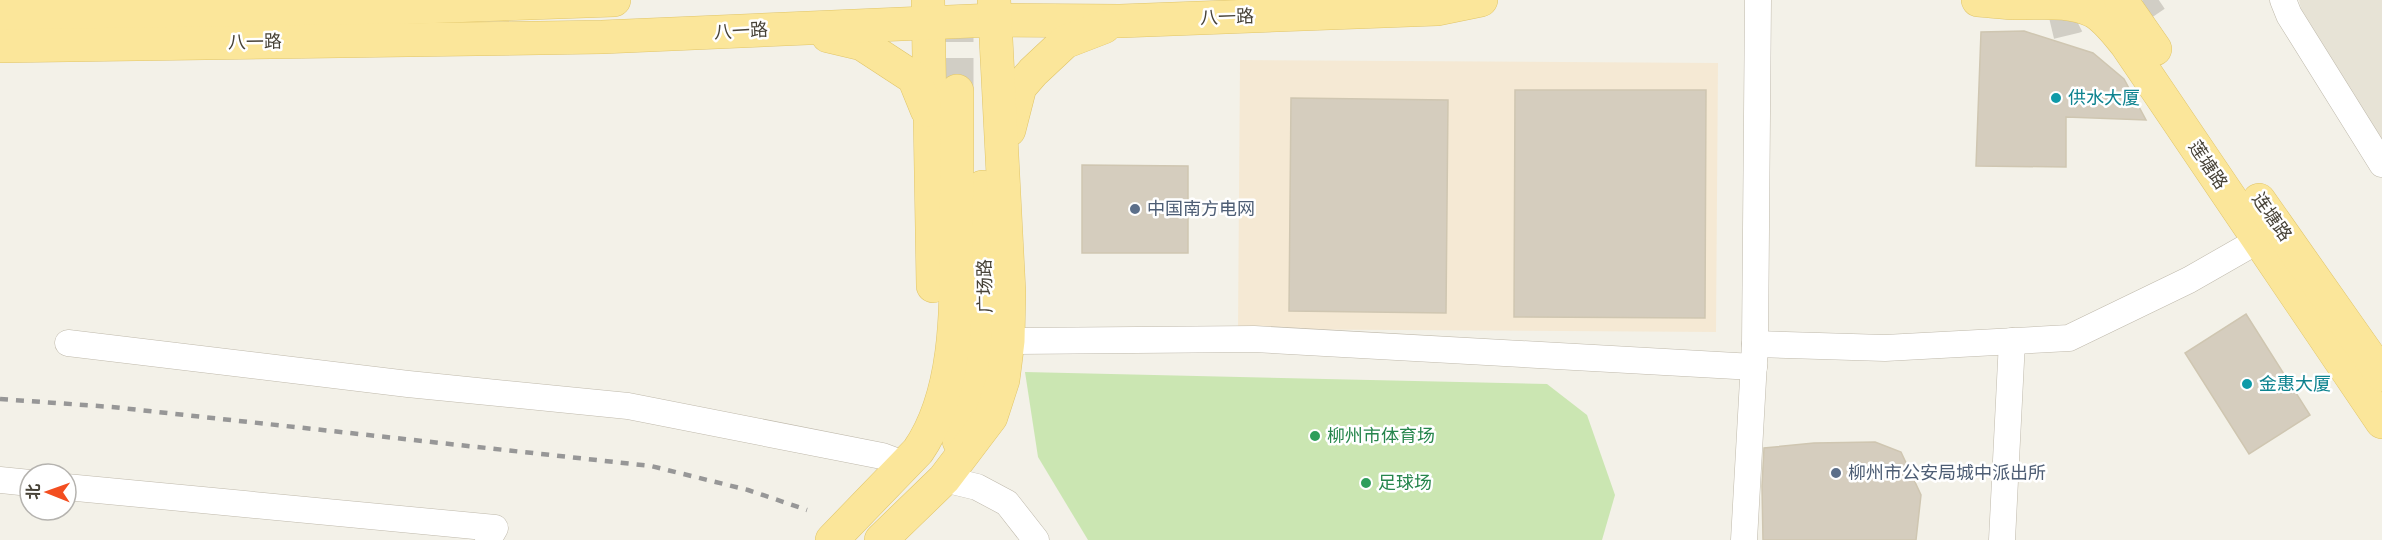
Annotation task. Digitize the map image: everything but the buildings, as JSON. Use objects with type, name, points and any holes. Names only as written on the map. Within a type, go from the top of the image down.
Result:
[{"type":"main road","name":"八一路","points":[[0,16],[284,6],[614,0]]},
{"type":"main road","name":"八一路","points":[[0,46],[602,38],[797,28],[928,12],[994,10],[1120,21],[1437,9],[1481,0]]},
{"type":"main road","name":"莲塘路","points":[[1978,0],[2101,4],[2109,24],[2126,44],[2382,422]]},
{"type":"main road","name":"连塘路","points":[[2101,4],[2382,375]]},
{"type":"main road","points":[[881,540],[944,479],[991,417],[1003,380],[1008,341],[1007,240],[994,10]]},
{"type":"main road","points":[[906,465],[928,376],[933,322],[928,12]]},
{"type":"main road","points":[[1002,167],[1014,105],[1020,87],[1065,42],[1120,21]]},
{"type":"main road","points":[[797,28],[862,44],[914,78],[930,118]]},
{"type":"main road","name":"广场路","points":[[832,540],[906,465],[926,440],[947,378],[953,347],[968,89],[985,282],[985,337],[972,405],[944,479]]},
{"type":"street","points":[[1744,540],[1754,355],[1758,0]]},
{"type":"street","points":[[2283,0],[2289,15],[2382,164]]},
{"type":"street","points":[[1008,341],[1254,339],[1754,355],[2069,338],[2189,280],[2259,240]]},
{"type":"street","points":[[2002,540],[2012,341]]},
{"type":"street","points":[[68,343],[408,384],[628,405],[882,456],[906,465]]},
{"type":"street","points":[[944,479],[977,487],[1007,503],[1036,540]]},
{"type":"street","points":[[0,480],[18,482]]},
{"type":"street","points":[[78,488],[495,528],[488,540]]},
{"type":"shaded area","points":[[2299,0],[2382,0],[2382,150],[2305,25]]},
{"type":"shaded area","points":[[1240,60],[1718,63],[1716,332],[1238,329]]},
{"type":"green space","name":"柳州市体育场","points":[[1025,372],[1547,384],[1587,415],[1615,495],[1602,540],[1088,540],[1038,457]]},
{"type":"tunnel","points":[[957,0],[957,91]]},
{"type":"tunnel","points":[[2143,0],[2154,16]]},
{"type":"tunnel","points":[[2051,26],[2076,20],[2101,7]]},
{"type":"railway","points":[[0,399],[112,407],[651,466],[748,490],[807,510]]},
{"type":"place","name":"供水大厦","points":[[2056,98]]},
{"type":"place","name":"中国南方电网","points":[[1135,209]]},
{"type":"place","name":"金惠大厦","points":[[2247,384]]},
{"type":"place","name":"柳州市体育场","points":[[1315,436]]},
{"type":"place","name":"柳州市公安局城中派出所","points":[[1836,473]]},
{"type":"place","name":"足球场","points":[[1366,483]]}]
